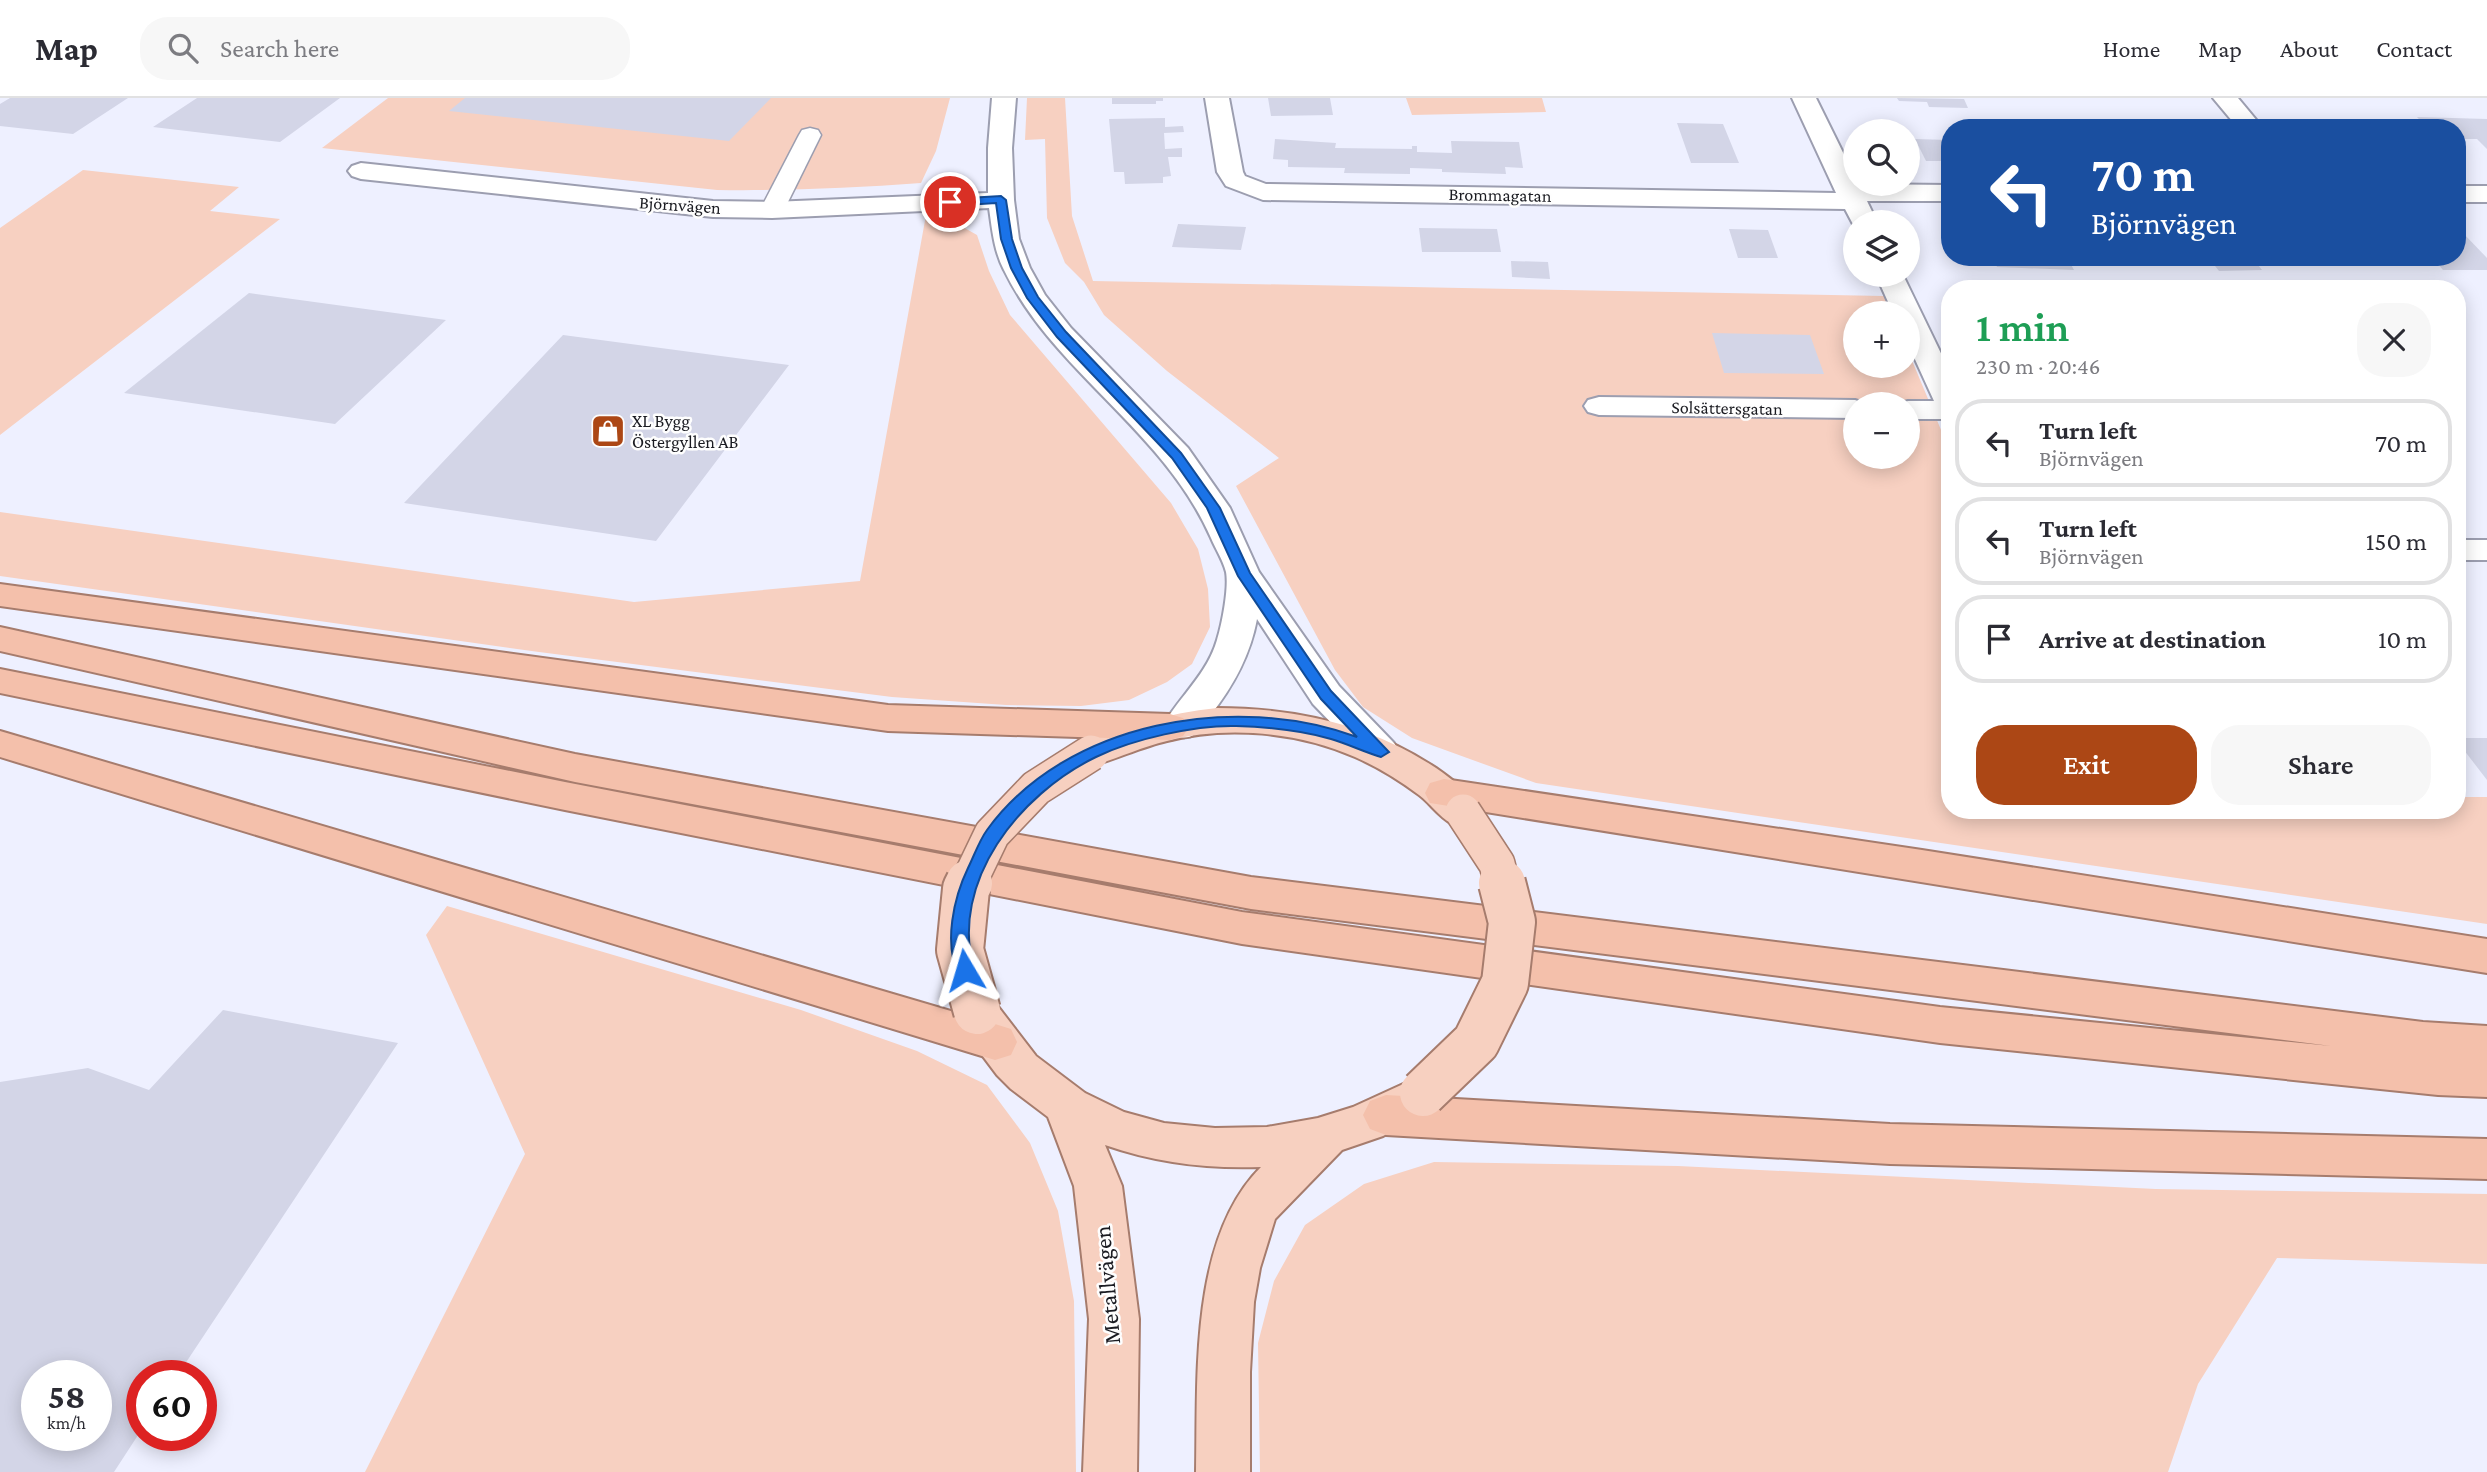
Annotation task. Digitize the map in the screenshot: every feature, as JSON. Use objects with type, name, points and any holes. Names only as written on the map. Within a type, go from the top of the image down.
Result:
[{"type":"highway","points":[[0,595],[888,718],[1176,726]]},
{"type":"highway","points":[[0,639],[575,768],[1251,893],[2423,1040],[2487,1044]]},
{"type":"highway","points":[[0,681],[565,796],[1242,928],[1940,1025],[2438,1076],[2487,1078]]},
{"type":"highway","points":[[0,744],[986,1026]]},
{"type":"highway","points":[[1454,803],[1922,865],[2487,956]]},
{"type":"highway","points":[[1405,1104],[1890,1144],[2487,1159]]},
{"type":"main road","points":[[1233,720],[1284,723],[1335,734],[1381,752],[1454,803],[1497,864],[1511,922],[1505,983],[1476,1042],[1405,1104],[1325,1138],[1258,1150],[1190,1147],[1125,1132],[1066,1105],[1026,1076],[986,1026],[960,950],[966,889],[992,834],[1036,788],[1091,752],[1176,726],[1233,720]]},
{"type":"main road","name":"Metallvägen","points":[[1066,1105],[1098,1186],[1114,1319],[1110,1472]]},
{"type":"main road","points":[[1223,1472],[1224,1363],[1233,1273],[1256,1205],[1325,1138]]},
{"type":"street","points":[[1004,98],[1000,148],[1001,200],[1006,239],[1016,268],[1033,298],[1062,334],[1177,456],[1214,508],[1243,573],[1326,695],[1381,752]]},
{"type":"street","name":"Brommagatan","points":[[1217,98],[1230,172],[1235,181],[1263,192],[1856,205],[1941,194]]},
{"type":"street","points":[[1804,98],[1856,205]]},
{"type":"street","points":[[2225,98],[2243,119]]},
{"type":"street","name":"Björnvägen","points":[[361,171],[642,203],[772,210],[1001,200]]},
{"type":"street","points":[[2466,194],[2487,194]]},
{"type":"street","points":[[1920,341],[1941,385]]},
{"type":"street","name":"Solsättersgatan","points":[[1598,407],[1843,409]]},
{"type":"street","points":[[1920,410],[1941,410]]},
{"type":"street","points":[[2466,550],[2487,550]]},
{"type":"street","points":[[1176,726],[1213,688],[1232,656],[1242,614],[1243,573]]},
{"type":"lane","points":[[772,210],[810,135]]},
{"type":"shaded area","points":[[388,98],[950,98],[936,151],[921,183],[819,189],[717,190],[322,148]]},
{"type":"shaded area","points":[[1027,98],[1065,98],[1072,216],[1093,281],[1884,296],[1886,301],[1843,301],[1843,378],[1919,378],[1941,430],[1941,819],[2466,819],[2466,797],[2487,797],[2487,924],[1536,783],[1412,738],[1363,707],[1335,670],[1236,486],[1279,458],[1167,371],[1104,315],[1084,282],[1065,263],[1047,218],[1045,139],[1025,140]]},
{"type":"shaded area","points":[[1406,98],[1542,98],[1546,112],[1412,115]]},
{"type":"shaded area","points":[[83,170],[239,187],[210,211],[280,219],[0,435],[0,228]]},
{"type":"shaded area","points":[[926,215],[952,221],[977,235],[989,271],[1010,315],[1171,503],[1198,549],[1208,589],[1210,627],[1192,664],[1167,682],[1129,700],[1081,706],[1006,705],[892,697],[539,652],[0,576],[0,512],[634,602],[860,581]]},
{"type":"shaded area","points":[[447,906],[801,1010],[917,1051],[987,1085],[1030,1143],[1058,1211],[1074,1301],[1076,1472],[365,1472],[525,1154],[426,935]]},
{"type":"shaded area","points":[[1434,1162],[1678,1166],[2156,1189],[2487,1194],[2487,1264],[2277,1258],[2198,1384],[2168,1472],[1260,1472],[1258,1343],[1274,1281],[1305,1225],[1364,1184]]},
{"type":"building","points":[[10,98],[128,98],[73,134],[0,126],[0,104]]},
{"type":"building","points":[[197,98],[340,98],[280,142],[153,127]]},
{"type":"building","points":[[465,98],[771,98],[729,141],[449,111]]},
{"type":"building","points":[[1112,98],[1163,98],[1163,101],[1156,101],[1156,104],[1112,104]]},
{"type":"building","points":[[1268,98],[1330,98],[1333,115],[1271,116]]},
{"type":"building","points":[[1897,98],[1964,99],[1968,108],[1929,107],[1927,102],[1899,101]]},
{"type":"building","points":[[2417,117],[2487,119],[2487,149],[2477,139],[2466,139],[2466,119]]},
{"type":"building","points":[[1165,118],[1165,127],[1183,126],[1184,132],[1164,133],[1165,149],[1182,148],[1182,157],[1168,157],[1171,176],[1163,177],[1163,183],[1125,184],[1124,172],[1114,172],[1109,119]]},
{"type":"building","points":[[1677,123],[1723,124],[1739,163],[1691,163]]},
{"type":"building","points":[[1275,139],[1336,143],[1335,148],[1412,149],[1412,146],[1417,146],[1417,152],[1452,153],[1451,141],[1519,142],[1523,168],[1505,167],[1506,174],[1410,168],[1410,174],[1344,173],[1345,168],[1288,167],[1288,160],[1273,159]]},
{"type":"building","points":[[1920,139],[1941,140],[1941,161],[1926,161],[1920,149]]},
{"type":"building","points":[[1178,224],[1246,227],[1241,250],[1172,247]]},
{"type":"building","points":[[1419,228],[1497,229],[1501,252],[1422,252]]},
{"type":"building","points":[[1729,229],[1768,230],[1778,258],[1738,258]]},
{"type":"building","points":[[2466,236],[2487,258],[2487,270],[2443,270],[2440,266],[2466,266]]},
{"type":"building","points":[[1511,261],[1548,262],[1550,279],[1512,277]]},
{"type":"building","points":[[2072,266],[2074,270],[1997,267]]},
{"type":"building","points":[[2215,266],[2259,266],[2262,270],[2219,271]]},
{"type":"building","points":[[249,293],[446,320],[335,424],[124,393]]},
{"type":"building","points":[[1712,333],[1810,335],[1824,374],[1724,373]]},
{"type":"building","points":[[563,335],[789,365],[656,541],[404,503]]},
{"type":"building","points":[[2466,738],[2487,738],[2487,780],[2466,753]]},
{"type":"building","points":[[223,1010],[398,1043],[188,1360],[126,1360],[128,1451],[114,1472],[0,1472],[0,1082],[88,1068],[149,1090]]},
{"type":"place","name":"XL Bygg Östergyllen AB","points":[[608,431]]},
{"type":"route","points":[[950,202],[1001,200],[1006,239],[1016,268],[1033,298],[1062,334],[1177,456],[1214,508],[1243,573],[1326,695],[1381,752],[1335,734],[1284,723],[1233,720],[1182,724],[1091,752],[1036,788],[992,834],[966,889],[960,950],[965,970]]}]
